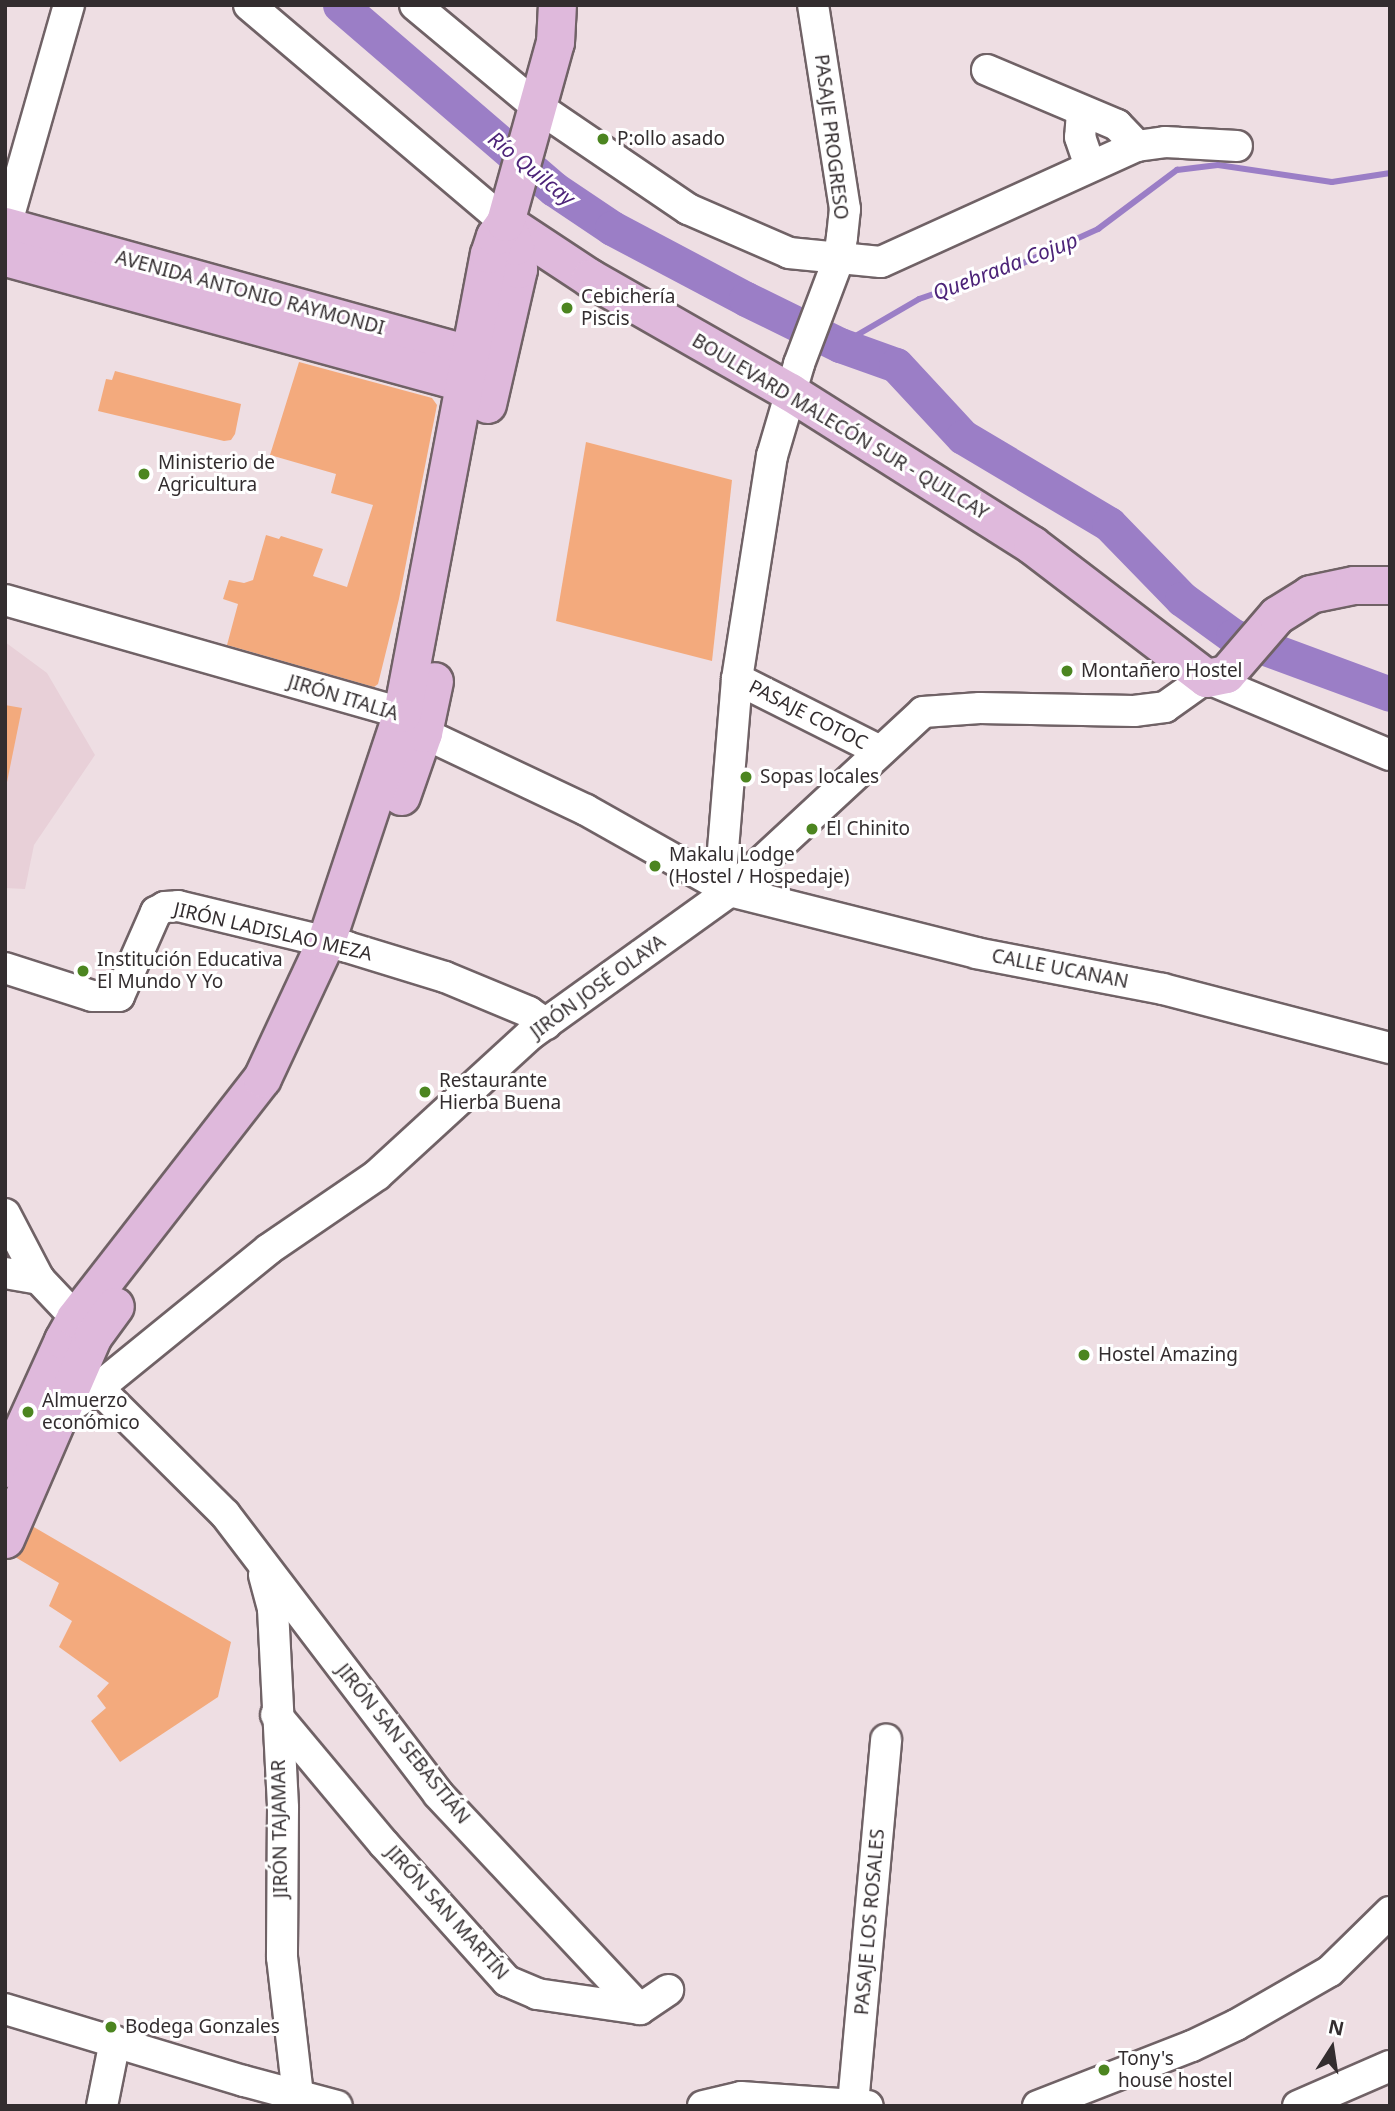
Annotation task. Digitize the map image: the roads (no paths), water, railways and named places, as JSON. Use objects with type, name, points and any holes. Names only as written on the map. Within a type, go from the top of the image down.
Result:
[{"type":"main road","points":[[532,5],[532,117]]},
{"type":"main road","points":[[5,1539],[13,1464],[44,1415],[84,1327],[234,1132],[279,1091],[336,944],[413,723],[480,372],[518,269],[508,211],[532,117],[555,43],[557,5]]},
{"type":"main road","name":"BOULEVARD MALECÓN SUR - QUILCAY","points":[[508,211],[590,278],[794,378],[1216,676]]},
{"type":"main road","name":"AVENIDA ANTONIO RAYMONDI","points":[[6,236],[480,372]]},
{"type":"main road","points":[[1216,676],[1277,615],[1310,594],[1354,585],[1390,585]]},
{"type":"street","points":[[6,236],[69,5]]},
{"type":"street","name":"BOULEVARD MALECÓN SUR - QUILCAY","points":[[249,5],[508,211]]},
{"type":"street","points":[[415,5],[532,117],[688,209],[835,270],[881,262],[1137,146],[1165,142],[1237,146]]},
{"type":"street","name":"PASAJE PROGRESO","points":[[794,378],[835,270],[845,209],[813,5]]},
{"type":"street","points":[[987,70],[1117,124],[1137,146]]},
{"type":"street","points":[[1082,111],[1080,137],[1090,166]]},
{"type":"street","points":[[725,888],[737,679],[772,456],[794,378]]},
{"type":"street","name":"JIRÓN ITALIA","points":[[5,600],[413,723],[586,810],[725,888]]},
{"type":"street","name":"BOULEVARD MALECÓN SUR - QUILCAY","points":[[1216,676],[1390,755]]},
{"type":"street","name":"JIRÓN JOSÉ OLAYA","points":[[44,1415],[98,1388],[270,1249],[377,1175],[546,1024],[725,888],[923,712],[980,708],[1134,711],[1165,707],[1216,676]]},
{"type":"street","name":"PASAJE COTOC","points":[[737,679],[880,751]]},
{"type":"street","name":"CALLE UCANAN","points":[[725,888],[976,953],[1163,989],[1390,1048]]},
{"type":"street","name":"JIRÓN LADISLAO MEZA","points":[[5,968],[92,996],[119,996],[156,912],[165,907],[178,906],[336,944],[445,977],[529,1012],[546,1024]]},
{"type":"street","points":[[5,1214],[39,1279],[84,1327]]},
{"type":"street","points":[[5,1273],[39,1279]]},
{"type":"street","name":"JIRÓN SAN SEBASTIÁN","points":[[98,1388],[225,1514],[438,1794],[640,2009]]},
{"type":"street","name":"JIRÓN TAJAMAR","points":[[261,1564],[273,1609],[276,1715],[283,1808],[282,1957],[299,2095]]},
{"type":"street","name":"JIRÓN SAN MARTÍN","points":[[276,1715],[384,1844],[507,1981],[537,1994],[640,2009]]},
{"type":"street","name":"PASAJE LOS ROSALES","points":[[861,2105],[886,1740]]},
{"type":"street","points":[[1038,2106],[1192,2046],[1236,2025],[1330,1971],[1390,1912]]},
{"type":"street","points":[[640,2009],[668,1990]]},
{"type":"street","points":[[5,2009],[115,2041],[242,2094],[299,2095],[337,2106]]},
{"type":"street","points":[[102,2106],[115,2041]]},
{"type":"street","points":[[1298,2106],[1390,2066]]},
{"type":"street","points":[[702,2106],[741,2097],[861,2105]]},
{"type":"waterway","name":"Río Quilcay","points":[[340,5],[554,189],[612,228],[840,345],[896,365],[963,437],[1109,524],[1182,599],[1233,636],[1390,694]]},
{"type":"waterway","name":"Quebrada Cojup","points":[[840,345],[919,299],[1021,264],[1098,229],[1177,170],[1218,165],[1332,182],[1390,173]]},
{"type":"place","name":"P:ollo asado","points":[[603,139]]},
{"type":"place","name":"Cebichería Piscis","points":[[567,308]]},
{"type":"place","name":"Ministerio de Agricultura","points":[[144,474]]},
{"type":"place","name":"Montañero Hostel","points":[[1067,671]]},
{"type":"place","name":"Sopas locales","points":[[746,777]]},
{"type":"place","name":"El Chinito","points":[[812,829]]},
{"type":"place","name":"Makalu Lodge (Hostel / Hospedaje)","points":[[655,866]]},
{"type":"place","name":"Institución Educativa El Mundo Y Yo","points":[[83,971]]},
{"type":"place","name":"Restaurante Hierba Buena","points":[[425,1092]]},
{"type":"place","name":"Hostel Amazing","points":[[1084,1355]]},
{"type":"place","name":"Almuerzo económico","points":[[28,1412]]},
{"type":"place","name":"Bodega Gonzales","points":[[111,2027]]},
{"type":"place","name":"Tony's house hostel","points":[[1104,2070]]}]
